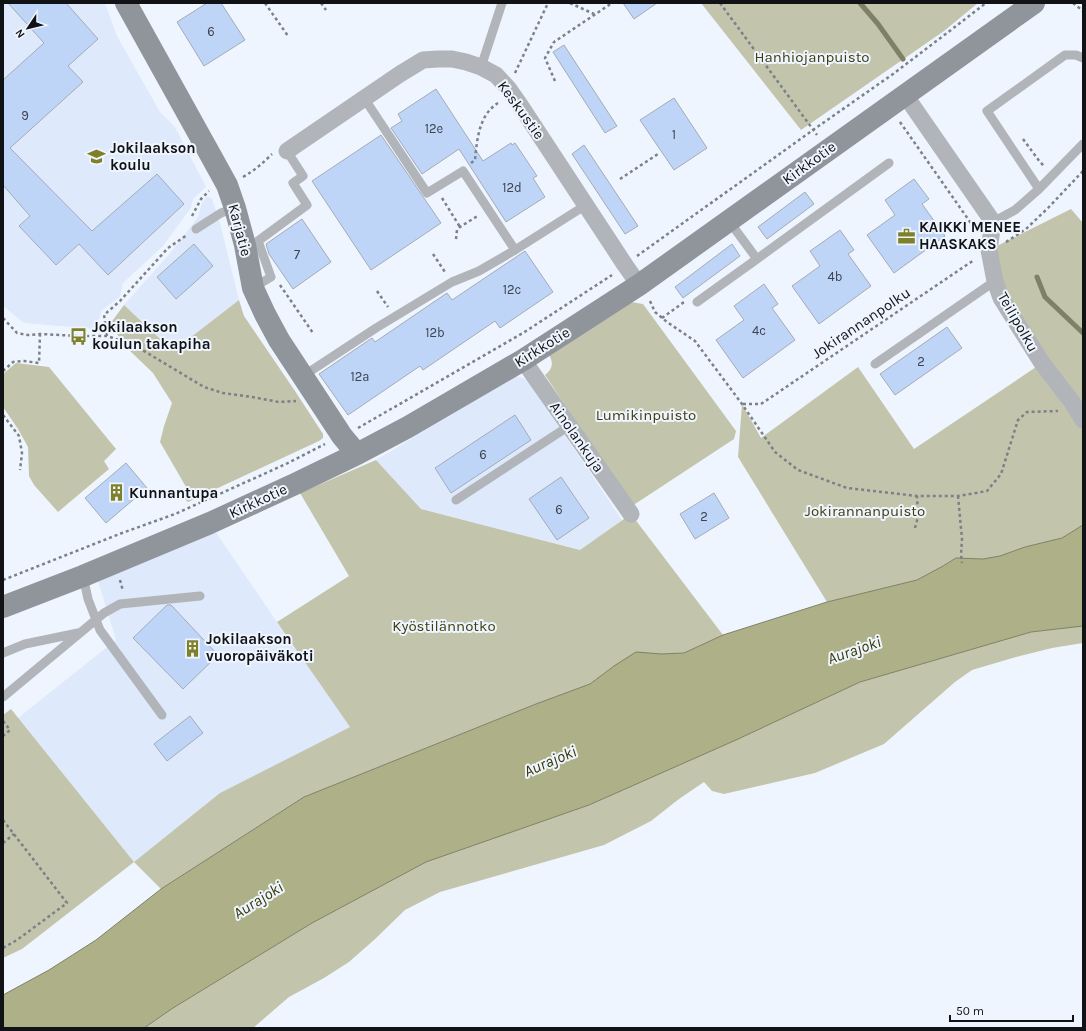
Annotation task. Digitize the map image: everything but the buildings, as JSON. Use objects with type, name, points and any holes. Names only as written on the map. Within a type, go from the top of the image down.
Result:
[{"type":"street","name":"Karjatie","points":[[126,3],[226,185],[235,208],[245,245],[262,283],[265,314],[279,340],[342,436],[357,454]]},
{"type":"street","name":"Kirkkotie","points":[[3,607],[83,576],[210,523],[357,454],[408,427],[644,291],[729,221],[1034,3]]},
{"type":"street","name":"Keskustie","points":[[287,151],[364,98],[423,60],[452,59],[481,67],[496,75],[508,88],[625,265],[644,291]]},
{"type":"street","points":[[905,95],[993,222]]},
{"type":"street","name":"Teilipolku","points":[[993,222],[989,250],[995,281],[1001,298],[1042,363],[1072,402],[1083,420]]},
{"type":"street","name":"Ainolankuja","points":[[523,360],[631,514]]},
{"type":"lane","points":[[481,67],[502,3]]},
{"type":"lane","points":[[1039,189],[987,111],[1065,56],[1076,55],[1083,58]]},
{"type":"lane","points":[[364,98],[427,193],[463,171],[515,250]]},
{"type":"lane","points":[[993,222],[1015,210],[1039,189],[1083,144]]},
{"type":"lane","points":[[262,283],[258,241],[307,206],[293,184],[303,176],[287,151]]},
{"type":"lane","points":[[697,302],[889,162]]},
{"type":"lane","points":[[303,376],[452,282],[479,271],[586,205]]},
{"type":"lane","points":[[196,229],[221,213],[235,208]]},
{"type":"lane","points":[[729,221],[757,259]]},
{"type":"lane","points":[[875,364],[995,281]]},
{"type":"lane","points":[[456,500],[569,426]]},
{"type":"lane","points":[[83,576],[88,599],[100,630],[162,715]]},
{"type":"lane","points":[[3,696],[104,613],[120,604],[200,596]]},
{"type":"lane","points":[[3,653],[24,644],[81,632]]},
{"type":"path","points":[[265,3],[288,36]]},
{"type":"path","points":[[321,3],[326,10]]},
{"type":"path","points":[[514,75],[548,3]]},
{"type":"path","points":[[570,3],[594,14]]},
{"type":"path","points":[[555,81],[545,58],[554,42],[612,3]]},
{"type":"path","points":[[720,3],[827,150]]},
{"type":"path","points":[[3,580],[122,533],[175,514],[286,464],[364,424],[523,334],[625,265],[893,74],[986,3]]},
{"type":"path","points":[[1073,3],[1083,11]]},
{"type":"path","points":[[463,171],[463,168],[475,160],[480,127],[486,113],[500,102]]},
{"type":"path","points":[[896,119],[901,123],[989,250]]},
{"type":"path","points":[[620,179],[658,154]]},
{"type":"path","name":"Jokirannanpolku","points":[[742,404],[761,404],[989,250],[1008,241],[1026,229],[1083,171]]},
{"type":"path","points":[[107,336],[104,315],[120,301],[168,248],[196,229],[191,217],[201,199],[212,188]]},
{"type":"path","points":[[456,239],[457,230],[460,226],[488,209]]},
{"type":"path","points":[[433,254],[452,282]]},
{"type":"path","points":[[262,283],[278,282],[314,333]]},
{"type":"path","points":[[377,291],[394,318]]},
{"type":"path","points":[[644,291],[655,312],[695,341],[742,404],[775,452],[798,470],[847,488],[917,496],[958,496],[987,491],[1001,474],[1018,420],[1027,412],[1060,411],[1072,402]]},
{"type":"path","points":[[662,318],[683,302],[697,302]]},
{"type":"path","points":[[3,318],[17,333],[28,335],[107,336],[134,345],[204,387],[223,393],[279,402],[300,401]]},
{"type":"path","points":[[3,371],[13,362],[24,361],[39,363],[40,334]]},
{"type":"path","points":[[3,415],[18,436],[22,453],[20,470]]},
{"type":"path","points":[[915,528],[918,517],[917,496]]},
{"type":"path","points":[[958,496],[962,538],[962,563]]},
{"type":"path","points":[[3,721],[10,730],[3,736]]},
{"type":"path","points":[[3,820],[67,903],[17,940],[3,948]]},
{"type":"path","points":[[3,843],[14,834]]},
{"type":"shaded area","name":"Jokilaakson koulu","points":[[3,3],[105,3],[117,36],[160,112],[175,127],[206,187],[193,199],[191,208],[162,247],[123,283],[120,297],[102,310],[96,329],[24,323],[3,306]]},
{"type":"shaded area","points":[[207,196],[212,199],[220,223],[239,300],[173,351],[124,305],[172,251],[198,217],[202,203]]},
{"type":"shaded area","points":[[516,376],[528,380],[622,520],[581,550],[421,509],[376,460]]},
{"type":"shaded area","points":[[215,531],[350,727],[220,793],[134,862],[18,718],[116,640],[98,581]]},
{"type":"green space","name":"Hanhiojanpuisto","points":[[701,3],[978,3],[944,31],[801,130]]},
{"type":"green space","name":"Jokirannanpuisto","points":[[1071,209],[1083,223],[1083,525],[1062,538],[1025,547],[1000,556],[983,559],[956,558],[917,580],[827,602],[738,457],[742,404],[761,438],[858,367],[914,449],[1042,363],[1001,298],[989,250]]},
{"type":"green space","points":[[239,300],[244,316],[323,434],[323,438],[188,502],[182,496],[186,487],[160,442],[172,403],[153,373],[126,347],[110,324],[124,305],[173,351]]},
{"type":"green space","name":"Lumikinpuisto","points":[[631,302],[643,304],[736,431],[734,439],[632,506],[545,375],[550,370],[552,365],[548,353]]},
{"type":"green space","points":[[16,363],[49,367],[116,449],[104,461],[109,469],[58,512],[34,485],[29,476],[28,447],[3,407],[3,374]]},
{"type":"green space","name":"Kyöstilännotko","points":[[376,460],[421,509],[580,550],[631,514],[723,635],[684,653],[661,654],[614,666],[590,684],[536,704],[304,797],[161,889],[134,862],[220,793],[350,727],[277,622],[349,576],[300,493]]},
{"type":"green space","points":[[1083,626],[1083,643],[1052,648],[972,670],[955,682],[884,744],[815,773],[724,794],[712,791],[704,782],[651,821],[604,845],[440,892],[405,910],[349,962],[324,978],[289,997],[253,1028],[144,1028],[173,1008],[312,923],[426,862],[589,805],[736,740],[860,682],[1031,632]]},
{"type":"green space","points":[[11,709],[134,862],[22,949],[3,958],[3,715]]},
{"type":"water","name":"Aurajoki","points":[[1083,525],[1083,626],[1031,632],[860,682],[736,740],[589,805],[426,862],[312,923],[173,1008],[144,1028],[3,1028],[3,995],[49,970],[96,940],[161,889],[304,797],[536,704],[590,684],[636,652],[661,654],[684,653],[723,635],[827,602],[917,580],[956,558],[983,559],[1000,556],[1025,547],[1062,538]]},
{"type":"waterway","points":[[860,3],[878,24],[903,59]]},
{"type":"waterway","points":[[1037,277],[1045,297],[1083,333]]},
{"type":"place","name":"Jokilaakson koulu","points":[[97,157]]},
{"type":"place","name":"KAIKKI MENEE HAASKAKS","points":[[906,236]]},
{"type":"place","name":"Jokilaakson koulun takapiha","points":[[79,336]]},
{"type":"place","name":"Kunnantupa","points":[[116,493]]},
{"type":"place","name":"Jokilaakson vuoropäiväkoti","points":[[193,648]]}]
